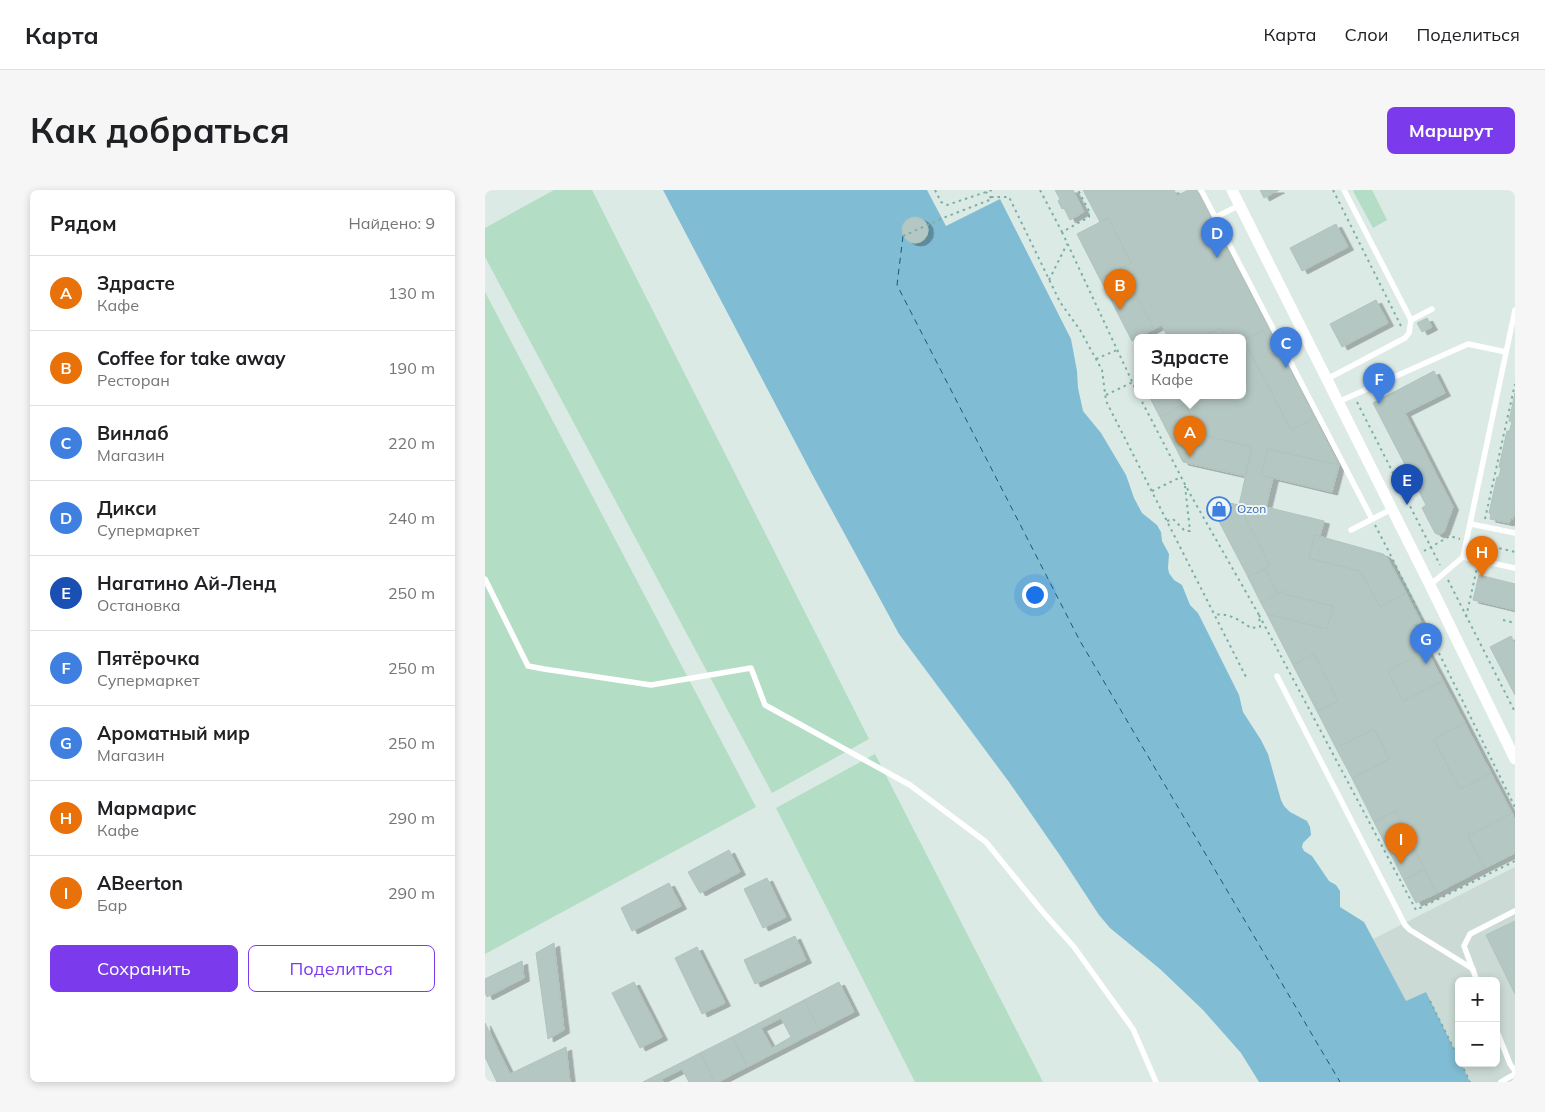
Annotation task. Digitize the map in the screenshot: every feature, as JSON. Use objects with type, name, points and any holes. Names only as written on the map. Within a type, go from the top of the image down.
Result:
[{"type":"street","points":[[1232,190],[1515,759]]},
{"type":"lane","points":[[1201,190],[1372,519]]},
{"type":"lane","points":[[1327,379],[1405,338],[1409,333],[1411,320],[1344,190]]},
{"type":"lane","points":[[1216,217],[1240,205]]},
{"type":"lane","points":[[1411,320],[1432,309]]},
{"type":"lane","points":[[1430,585],[1463,558],[1515,310]]},
{"type":"lane","points":[[1338,402],[1468,344],[1506,352]]},
{"type":"lane","points":[[1351,530],[1392,509]]},
{"type":"lane","points":[[1471,524],[1515,534]]},
{"type":"lane","points":[[1463,558],[1515,568]]},
{"type":"lane","points":[[485,579],[529,666],[544,670],[651,685],[751,668],[765,704],[910,785],[979,836],[1074,947],[1133,1029],[1157,1082]]},
{"type":"lane","points":[[1277,676],[1405,926],[1473,969]]},
{"type":"lane","points":[[1476,977],[1463,946],[1469,934],[1515,911]]},
{"type":"lane","points":[[1500,1039],[1515,1072],[1501,1082]]},
{"type":"path","points":[[935,190],[941,202],[947,205],[992,190]]},
{"type":"path","points":[[1045,190],[1041,191],[1133,382],[1106,395]]},
{"type":"path","points":[[1062,232],[1089,217],[1089,211],[1078,190]]},
{"type":"path","points":[[1333,190],[1401,324],[1401,330]]},
{"type":"path","points":[[986,192],[991,197],[1009,197],[1060,302],[1080,330],[1102,370],[1107,401],[1247,679]]},
{"type":"path","points":[[903,236],[992,199],[991,197]]},
{"type":"path","points":[[1049,280],[1067,244]]},
{"type":"path","points":[[1096,359],[1117,350]]},
{"type":"path","points":[[1485,527],[1515,384]]},
{"type":"path","points":[[1353,395],[1515,712]]},
{"type":"path","points":[[1141,399],[1185,484],[1259,614],[1416,910],[1515,861]]},
{"type":"path","points":[[1152,491],[1181,476]]},
{"type":"path","points":[[1167,521],[1173,519],[1185,531],[1189,531],[1185,484]]},
{"type":"path","points":[[1372,519],[1515,807]]},
{"type":"path","points":[[1466,617],[1477,568]]},
{"type":"path","points":[[1215,615],[1220,614],[1237,619],[1251,628],[1260,627],[1259,614]]},
{"type":"path","points":[[1503,620],[1515,623]]},
{"type":"path","points":[[1430,1002],[1455,1051]]},
{"type":"path","points":[[1463,1067],[1470,1082]]},
{"type":"shaded area","points":[[1515,867],[1515,1082],[1470,1082],[1463,1067],[1500,1067],[1500,977],[1455,977],[1455,1051],[1426,992],[1406,1002],[1373,939]]},
{"type":"green space","points":[[554,190],[592,190],[869,739],[772,793],[485,257],[485,228]]},
{"type":"green space","points":[[1372,190],[1387,220],[1373,228],[1353,191]]},
{"type":"green space","points":[[485,292],[756,807],[485,954]]},
{"type":"green space","points":[[875,754],[1043,1082],[915,1082],[776,808]]},
{"type":"water","points":[[663,190],[927,190],[946,226],[1000,199],[1071,339],[1083,411],[1101,433],[1126,475],[1134,498],[1142,513],[1157,525],[1161,532],[1162,541],[1169,554],[1169,573],[1174,580],[1182,585],[1190,605],[1198,613],[1239,695],[1243,712],[1268,754],[1284,806],[1290,812],[1307,821],[1310,827],[1311,835],[1303,843],[1302,847],[1304,851],[1312,856],[1329,881],[1336,885],[1340,891],[1340,907],[1364,922],[1406,1001],[1426,992],[1455,1051],[1455,1067],[1463,1067],[1470,1082],[1259,1082],[1241,1053],[1203,1010],[1160,969],[1110,928],[1099,915],[1009,782],[899,634],[812,474]]},
{"type":"building","points":[[1055,190],[1073,190],[1084,212],[1070,220],[1058,201],[1060,199]]},
{"type":"building","points":[[1083,190],[1174,190],[1177,196],[1188,190],[1197,190],[1271,333],[1266,336],[1263,330],[1246,339],[1246,334],[1224,334],[1221,328],[1209,334],[1166,334],[1162,325],[1154,329],[1133,289],[1111,300],[1100,279],[1131,263],[1108,218],[1100,222]]},
{"type":"building","points":[[1260,190],[1279,190],[1264,198]]},
{"type":"building","points":[[915,217],[925,220],[928,230],[925,240],[915,243],[905,240],[902,230],[905,220]]},
{"type":"building","points":[[1108,218],[1131,263],[1100,279],[1077,234]]},
{"type":"building","points":[[1336,224],[1348,247],[1302,271],[1290,248]]},
{"type":"building","points":[[1133,289],[1154,329],[1145,334],[1134,334],[1134,340],[1132,341],[1111,300]]},
{"type":"building","points":[[1376,300],[1388,323],[1342,347],[1330,324]]},
{"type":"building","points":[[1427,318],[1432,327],[1422,332],[1417,323]]},
{"type":"building","points":[[1221,328],[1224,334],[1209,334]]},
{"type":"building","points":[[1263,330],[1266,336],[1271,333],[1315,418],[1291,430],[1246,344],[1246,339]]},
{"type":"building","points":[[1246,344],[1291,430],[1315,418],[1339,465],[1268,449],[1261,475],[1273,478],[1266,507],[1324,521],[1320,536],[1315,535],[1309,558],[1360,571],[1380,607],[1406,593],[1421,622],[1414,625],[1427,651],[1388,671],[1403,701],[1443,681],[1465,723],[1434,739],[1460,789],[1491,773],[1512,813],[1468,836],[1485,868],[1437,893],[1395,811],[1374,822],[1352,778],[1389,759],[1374,729],[1336,748],[1317,711],[1338,701],[1314,654],[1293,665],[1267,614],[1327,629],[1333,606],[1284,594],[1283,591],[1278,594],[1265,569],[1270,566],[1239,505],[1252,447],[1201,435],[1185,404],[1160,417],[1151,399],[1246,399]]},
{"type":"building","points":[[1434,371],[1445,393],[1405,413],[1453,507],[1444,532],[1439,535],[1435,533],[1422,508],[1426,505],[1373,403]]},
{"type":"building","points":[[1515,393],[1515,508],[1513,519],[1511,518],[1509,523],[1490,519],[1491,514],[1489,513],[1497,477],[1499,477],[1501,468],[1499,467],[1507,431],[1510,431],[1512,422],[1509,421]]},
{"type":"building","points":[[1185,404],[1201,435],[1252,447],[1245,476],[1183,462],[1160,417]]},
{"type":"building","points":[[1268,449],[1339,465],[1332,492],[1261,475]]},
{"type":"building","points":[[1216,500],[1239,505],[1270,566],[1248,577],[1212,508],[1212,503]]},
{"type":"building","points":[[1315,535],[1383,554],[1387,557],[1406,593],[1380,607],[1360,571],[1309,558]]},
{"type":"building","points":[[1265,569],[1278,594],[1261,603],[1248,577]]},
{"type":"building","points":[[1479,575],[1515,584],[1515,610],[1473,600]]},
{"type":"building","points":[[1283,591],[1284,594],[1333,606],[1327,629],[1267,614],[1261,603]]},
{"type":"building","points":[[1511,636],[1515,644],[1515,695],[1490,647]]},
{"type":"building","points":[[1427,651],[1443,681],[1403,701],[1388,671]]},
{"type":"building","points":[[1314,654],[1338,701],[1317,711],[1293,665]]},
{"type":"building","points":[[1465,723],[1491,773],[1460,789],[1434,739]]},
{"type":"building","points":[[1374,729],[1389,759],[1352,778],[1336,748]]},
{"type":"building","points":[[1395,811],[1425,869],[1404,880],[1374,822]]},
{"type":"building","points":[[1512,813],[1515,820],[1515,853],[1485,868],[1468,836]]},
{"type":"building","points":[[729,850],[740,872],[700,893],[688,872]]},
{"type":"building","points":[[1425,869],[1437,893],[1416,903],[1404,880]]},
{"type":"building","points":[[767,878],[786,917],[763,928],[744,889]]},
{"type":"building","points":[[669,883],[681,906],[632,931],[621,908]]},
{"type":"building","points":[[1515,921],[1515,994],[1486,935]]},
{"type":"building","points":[[795,936],[806,960],[755,984],[744,960]]},
{"type":"building","points":[[554,943],[564,1030],[548,1039],[536,953]]},
{"type":"building","points":[[697,947],[725,1003],[702,1014],[675,958]]},
{"type":"building","points":[[522,961],[524,978],[487,997],[485,979]]},
{"type":"building","points":[[634,982],[662,1037],[640,1048],[612,993]]},
{"type":"building","points":[[839,982],[854,1012],[819,1030],[804,1000]]},
{"type":"building","points":[[804,1000],[819,1030],[747,1067],[732,1037]],"holes":[[[781,1018],[791,1037],[772,1048],[761,1028]]]},
{"type":"building","points":[[485,1023],[510,1074],[566,1047],[570,1082],[497,1082],[485,1057]]},
{"type":"building","points":[[732,1037],[747,1067],[718,1082],[714,1082],[700,1053]]},
{"type":"building","points":[[700,1053],[714,1082],[689,1082],[682,1069],[662,1079],[663,1082],[643,1082]]},
{"type":"ferry route","points":[[903,236],[897,285],[1080,641],[1340,1082]]},
{"type":"place","name":"Дикси","points":[[1217,258]]},
{"type":"place","name":"Coffee for take away","points":[[1120,310]]},
{"type":"place","name":"Винлаб","points":[[1286,368]]},
{"type":"place","name":"Пятёрочка","points":[[1379,404]]},
{"type":"place","name":"Здрасте","points":[[1190,457]]},
{"type":"place","name":"Нагатино Ай-Ленд","points":[[1407,505]]},
{"type":"place","name":"Ozon","points":[[1219,509]]},
{"type":"place","name":"Мармарис","points":[[1482,577]]},
{"type":"place","name":"Ароматный мир","points":[[1426,664]]},
{"type":"place","name":"ABeerton","points":[[1401,864]]}]
